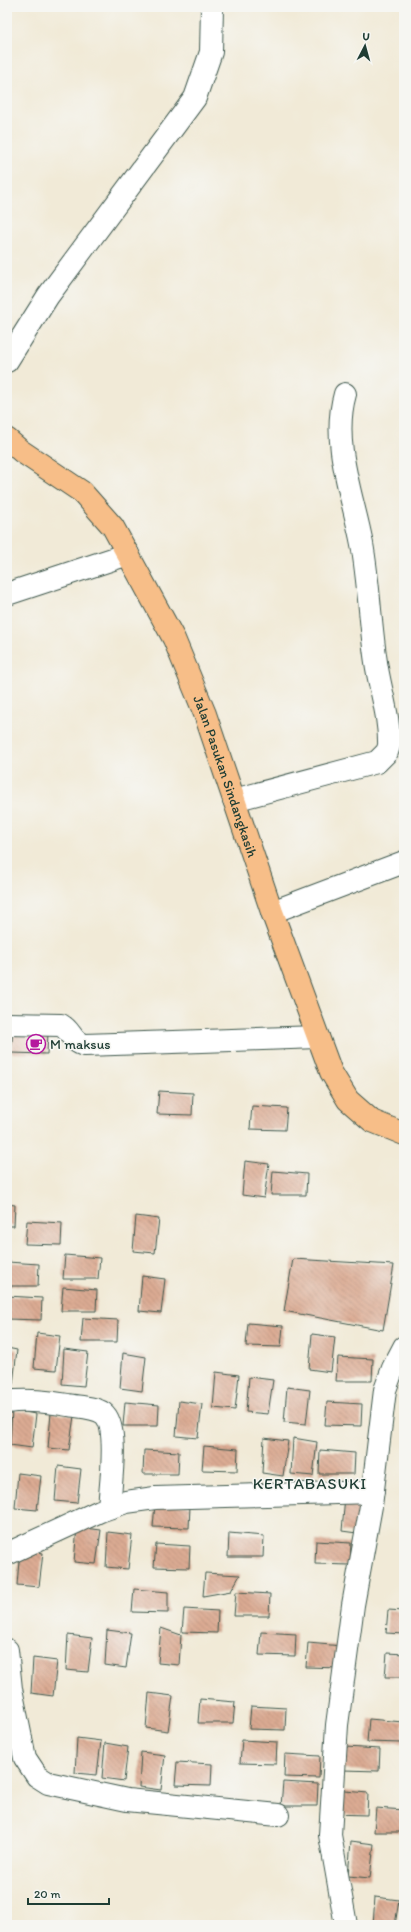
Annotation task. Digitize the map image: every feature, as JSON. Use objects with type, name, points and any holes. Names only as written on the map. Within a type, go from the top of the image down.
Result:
[{"type":"main road","name":"Jalan Pasukan Sindangkasih","points":[[7,439],[21,451],[82,492],[113,527],[174,639],[205,714],[272,912],[331,1072],[348,1100],[372,1121],[404,1134]]},
{"type":"street","points":[[7,361],[48,296],[195,98],[211,52],[212,7]]},
{"type":"street","points":[[234,800],[377,762],[387,752],[389,746],[386,707],[376,662],[368,580],[342,452],[341,408],[345,394]]},
{"type":"street","points":[[7,594],[128,554]]},
{"type":"street","points":[[272,912],[404,862]]},
{"type":"street","points":[[7,1024],[61,1025],[66,1028],[78,1043],[85,1045],[318,1037]]},
{"type":"street","points":[[346,1925],[330,1835],[331,1800],[337,1725],[353,1605],[373,1492],[385,1390],[393,1368],[404,1347]]},
{"type":"street","points":[[7,1402],[18,1400],[48,1402],[97,1410],[107,1418],[113,1434],[109,1508]]},
{"type":"street","points":[[7,1554],[109,1508],[126,1502],[155,1498],[373,1492]]},
{"type":"street","points":[[7,1650],[11,1689],[25,1758],[37,1776],[48,1783],[127,1800],[278,1815]]},
{"type":"building","points":[[13,1030],[48,1032],[47,1054],[11,1053]]},
{"type":"building","points":[[159,1091],[193,1093],[192,1115],[157,1114]]},
{"type":"building","points":[[7,1106],[9,1106],[8,1127],[7,1127]]},
{"type":"building","points":[[252,1106],[287,1108],[285,1130],[250,1129]]},
{"type":"building","points":[[245,1161],[269,1164],[264,1198],[242,1195]]},
{"type":"building","points":[[273,1171],[307,1174],[306,1195],[271,1195]]},
{"type":"building","points":[[7,1204],[15,1205],[14,1226],[7,1226]]},
{"type":"building","points":[[136,1216],[159,1219],[155,1253],[133,1251]]},
{"type":"building","points":[[27,1221],[62,1223],[61,1245],[25,1244]]},
{"type":"building","points":[[65,1255],[100,1258],[98,1279],[63,1279]]},
{"type":"building","points":[[293,1259],[394,1265],[383,1330],[284,1311]]},
{"type":"building","points":[[7,1262],[39,1264],[38,1286],[7,1286]]},
{"type":"building","points":[[142,1276],[165,1279],[161,1313],[139,1311]]},
{"type":"building","points":[[63,1287],[97,1290],[96,1311],[61,1311]]},
{"type":"building","points":[[7,1296],[42,1298],[41,1320],[7,1319]]},
{"type":"building","points":[[83,1318],[118,1320],[117,1342],[81,1342]]},
{"type":"building","points":[[248,1323],[283,1326],[281,1347],[246,1346]]},
{"type":"building","points":[[37,1333],[60,1336],[56,1370],[34,1368]]},
{"type":"building","points":[[312,1334],[335,1337],[331,1372],[309,1369]]},
{"type":"building","points":[[7,1348],[17,1350],[13,1384],[7,1383]]},
{"type":"building","points":[[64,1349],[88,1352],[84,1386],[62,1384]]},
{"type":"building","points":[[123,1353],[146,1357],[142,1391],[120,1388]]},
{"type":"building","points":[[338,1357],[373,1359],[372,1381],[336,1381]]},
{"type":"building","points":[[216,1372],[239,1375],[235,1410],[213,1408]]},
{"type":"building","points":[[249,1377],[273,1380],[268,1414],[246,1412]]},
{"type":"building","points":[[287,1387],[310,1390],[306,1424],[284,1422]]},
{"type":"building","points":[[179,1401],[202,1404],[198,1438],[176,1436]]},
{"type":"building","points":[[125,1402],[159,1405],[158,1426],[123,1426]]},
{"type":"building","points":[[327,1402],[362,1404],[361,1426],[325,1425]]},
{"type":"building","points":[[12,1410],[36,1414],[32,1448],[10,1445]]},
{"type":"building","points":[[51,1413],[74,1416],[69,1450],[48,1448]]},
{"type":"building","points":[[264,1438],[288,1441],[283,1476],[262,1473]]},
{"type":"building","points":[[293,1438],[317,1442],[313,1476],[291,1474]]},
{"type":"building","points":[[204,1446],[238,1449],[237,1471],[202,1470]]},
{"type":"building","points":[[144,1450],[179,1452],[178,1474],[143,1474]]},
{"type":"building","points":[[320,1450],[355,1453],[354,1474],[319,1474]]},
{"type":"building","points":[[58,1466],[81,1469],[77,1503],[55,1501]]},
{"type":"building","points":[[18,1473],[41,1476],[37,1510],[15,1508]]},
{"type":"building","points":[[345,1496],[368,1500],[364,1534],[342,1531]]},
{"type":"building","points":[[155,1504],[190,1506],[189,1528],[153,1527]]},
{"type":"building","points":[[77,1527],[101,1530],[96,1564],[74,1562]]},
{"type":"building","points":[[108,1532],[132,1535],[128,1569],[106,1567]]},
{"type":"building","points":[[229,1533],[264,1536],[263,1557],[228,1557]]},
{"type":"building","points":[[316,1541],[351,1543],[350,1565],[315,1564]]},
{"type":"building","points":[[156,1544],[190,1546],[189,1568],[154,1567]]},
{"type":"building","points":[[20,1549],[43,1553],[39,1587],[17,1585]]},
{"type":"building","points":[[205,1573],[240,1575],[231,1591],[203,1596]]},
{"type":"building","points":[[134,1589],[168,1592],[168,1613],[132,1612]]},
{"type":"building","points":[[236,1592],[270,1594],[269,1616],[234,1616]]},
{"type":"building","points":[[184,1609],[218,1611],[217,1633],[182,1632]]},
{"type":"building","points":[[388,1610],[404,1611],[404,1634],[386,1633]]},
{"type":"building","points":[[161,1628],[181,1635],[179,1665],[158,1663]]},
{"type":"building","points":[[107,1630],[131,1633],[126,1668],[105,1665]]},
{"type":"building","points":[[261,1632],[296,1634],[295,1656],[259,1655]]},
{"type":"building","points":[[68,1635],[92,1638],[88,1672],[66,1670]]},
{"type":"building","points":[[308,1643],[342,1646],[341,1668],[306,1667]]},
{"type":"building","points":[[387,1653],[404,1654],[404,1677],[385,1677]]},
{"type":"building","points":[[33,1658],[57,1661],[53,1696],[31,1693]]},
{"type":"building","points":[[149,1693],[173,1696],[168,1731],[146,1728]]},
{"type":"building","points":[[200,1699],[235,1702],[233,1723],[198,1723]]},
{"type":"building","points":[[251,1706],[286,1708],[285,1730],[249,1729]]},
{"type":"building","points":[[369,1719],[403,1722],[402,1743],[367,1742]]},
{"type":"building","points":[[77,1738],[101,1741],[97,1775],[75,1773]]},
{"type":"building","points":[[242,1740],[277,1742],[276,1764],[240,1763]]},
{"type":"building","points":[[105,1743],[128,1747],[124,1781],[102,1778]]},
{"type":"building","points":[[345,1747],[380,1749],[379,1771],[343,1770]]},
{"type":"building","points":[[141,1752],[165,1755],[161,1790],[139,1787]]},
{"type":"building","points":[[285,1754],[320,1756],[319,1778],[284,1777]]},
{"type":"building","points":[[177,1762],[212,1764],[211,1786],[175,1785]]},
{"type":"building","points":[[283,1782],[318,1784],[317,1806],[281,1806]]},
{"type":"building","points":[[333,1790],[368,1793],[367,1815],[331,1814]]},
{"type":"building","points":[[376,1808],[404,1810],[404,1832],[374,1832]]},
{"type":"building","points":[[351,1841],[374,1844],[370,1878],[348,1876]]},
{"type":"building","points":[[375,1897],[399,1900],[395,1925],[373,1925]]},
{"type":"place","name":"M maksus","points":[[36,1044]]},
{"type":"district","name":"KERTABASUKI","points":[[310,1483]]}]
